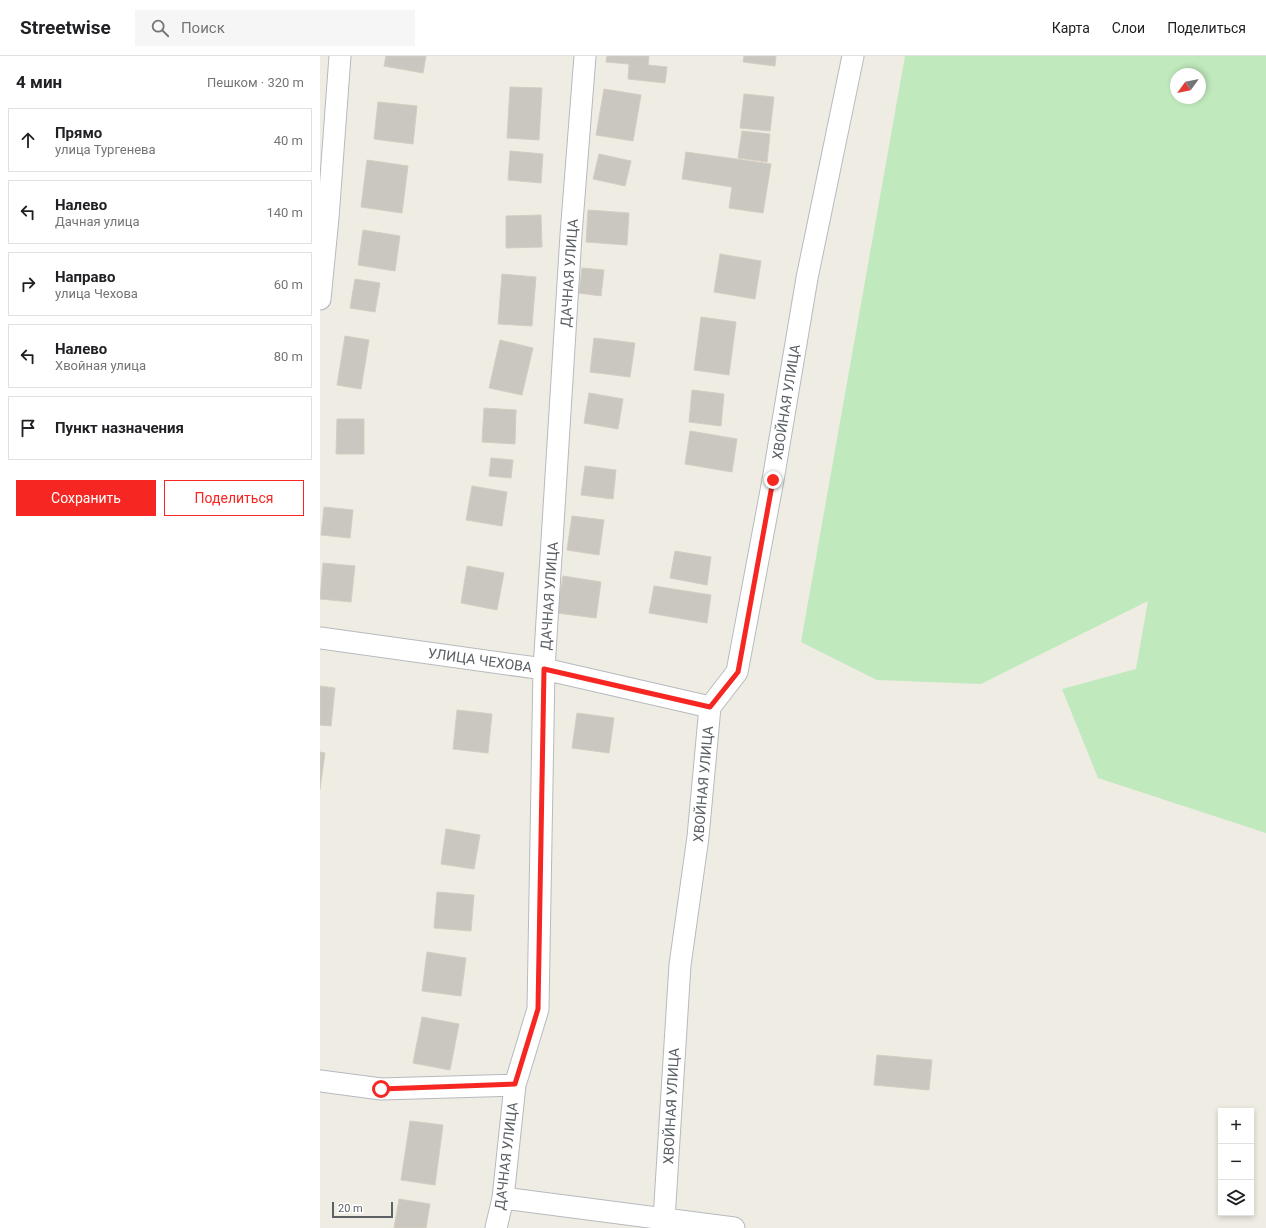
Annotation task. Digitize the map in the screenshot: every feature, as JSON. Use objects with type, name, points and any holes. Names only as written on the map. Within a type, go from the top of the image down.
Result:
[{"type":"street","points":[[320,299],[328,218],[340,56]]},
{"type":"street","name":"ДАЧНАЯ УЛИЦА","points":[[496,1228],[503,1198],[515,1084],[538,1009],[544,669],[571,235],[585,56]]},
{"type":"street","name":"ХВОЙНАЯ УЛИЦА","points":[[664,1219],[680,965],[698,837],[710,707],[738,672],[773,480],[807,278],[853,56]]},
{"type":"street","name":"УЛИЦА ЧЕХОВА","points":[[320,638],[544,669],[710,707]]},
{"type":"street","points":[[320,1081],[381,1089],[515,1084]]},
{"type":"street","points":[[503,1198],[734,1228]]},
{"type":"green space","points":[[905,56],[1266,56],[1266,833],[1098,778],[1062,689],[1136,669],[1148,601],[981,684],[877,680],[801,642]]},
{"type":"building","points":[[386,56],[426,56],[423,73],[384,66]]},
{"type":"building","points":[[607,56],[649,56],[648,65],[667,67],[665,83],[628,79],[629,64],[606,62]]},
{"type":"building","points":[[744,56],[776,56],[775,66],[743,62]]},
{"type":"building","points":[[510,87],[542,88],[539,140],[507,138]]},
{"type":"building","points":[[604,89],[641,95],[633,141],[596,135]]},
{"type":"building","points":[[744,94],[774,97],[770,131],[740,128]]},
{"type":"building","points":[[378,102],[417,106],[413,144],[374,139]]},
{"type":"building","points":[[742,131],[770,134],[767,162],[738,158]]},
{"type":"building","points":[[510,151],[543,154],[541,183],[508,180]]},
{"type":"building","points":[[686,152],[771,164],[763,213],[729,208],[732,187],[682,179]]},
{"type":"building","points":[[599,154],[631,161],[625,186],[593,179]]},
{"type":"building","points":[[367,160],[408,166],[402,213],[361,207]]},
{"type":"building","points":[[588,210],[629,213],[627,245],[586,242]]},
{"type":"building","points":[[541,215],[542,247],[506,248],[506,216]]},
{"type":"building","points":[[363,230],[400,236],[395,271],[358,265]]},
{"type":"building","points":[[720,254],[761,261],[755,299],[714,292]]},
{"type":"building","points":[[582,268],[604,270],[601,296],[579,293]]},
{"type":"building","points":[[502,274],[536,277],[532,326],[498,324]]},
{"type":"building","points":[[355,279],[380,283],[375,312],[350,308]]},
{"type":"building","points":[[701,317],[736,322],[729,375],[694,370]]},
{"type":"building","points":[[345,336],[369,340],[361,389],[337,385]]},
{"type":"building","points":[[594,338],[635,343],[630,377],[590,372]]},
{"type":"building","points":[[500,340],[533,348],[522,395],[489,388]]},
{"type":"building","points":[[692,390],[724,394],[721,426],[689,422]]},
{"type":"building","points":[[589,393],[623,399],[618,429],[584,423]]},
{"type":"building","points":[[484,408],[516,410],[515,444],[482,442]]},
{"type":"building","points":[[337,419],[364,419],[364,454],[336,454]]},
{"type":"building","points":[[690,431],[737,439],[732,472],[685,464]]},
{"type":"building","points":[[491,458],[513,460],[511,478],[489,476]]},
{"type":"building","points":[[585,466],[616,470],[613,499],[581,495]]},
{"type":"building","points":[[472,486],[507,492],[502,526],[466,520]]},
{"type":"building","points":[[324,507],[353,510],[350,538],[321,535]]},
{"type":"building","points":[[572,516],[604,520],[599,555],[567,550]]},
{"type":"building","points":[[675,551],[711,557],[707,585],[670,578]]},
{"type":"building","points":[[323,563],[355,566],[351,602],[320,599]]},
{"type":"building","points":[[467,566],[504,573],[497,610],[461,603]]},
{"type":"building","points":[[563,576],[601,582],[596,618],[557,613]]},
{"type":"building","points":[[654,586],[711,595],[707,623],[649,613]]},
{"type":"building","points":[[320,686],[335,688],[331,726],[320,725]]},
{"type":"building","points":[[457,710],[492,714],[488,753],[453,749]]},
{"type":"building","points":[[577,713],[614,718],[609,753],[572,748]]},
{"type":"building","points":[[320,752],[325,753],[320,789]]},
{"type":"building","points":[[446,829],[480,835],[474,869],[441,864]]},
{"type":"building","points":[[437,892],[474,895],[471,931],[434,928]]},
{"type":"building","points":[[427,952],[466,958],[461,996],[422,991]]},
{"type":"building","points":[[422,1017],[459,1024],[450,1070],[413,1063]]},
{"type":"building","points":[[877,1055],[932,1060],[929,1090],[874,1085]]},
{"type":"building","points":[[410,1121],[443,1125],[435,1185],[401,1180]]},
{"type":"building","points":[[399,1199],[430,1204],[426,1228],[394,1228]]},
{"type":"route","points":[[381,1089],[515,1084],[538,1009],[544,669],[710,707],[738,672],[773,480]]}]
